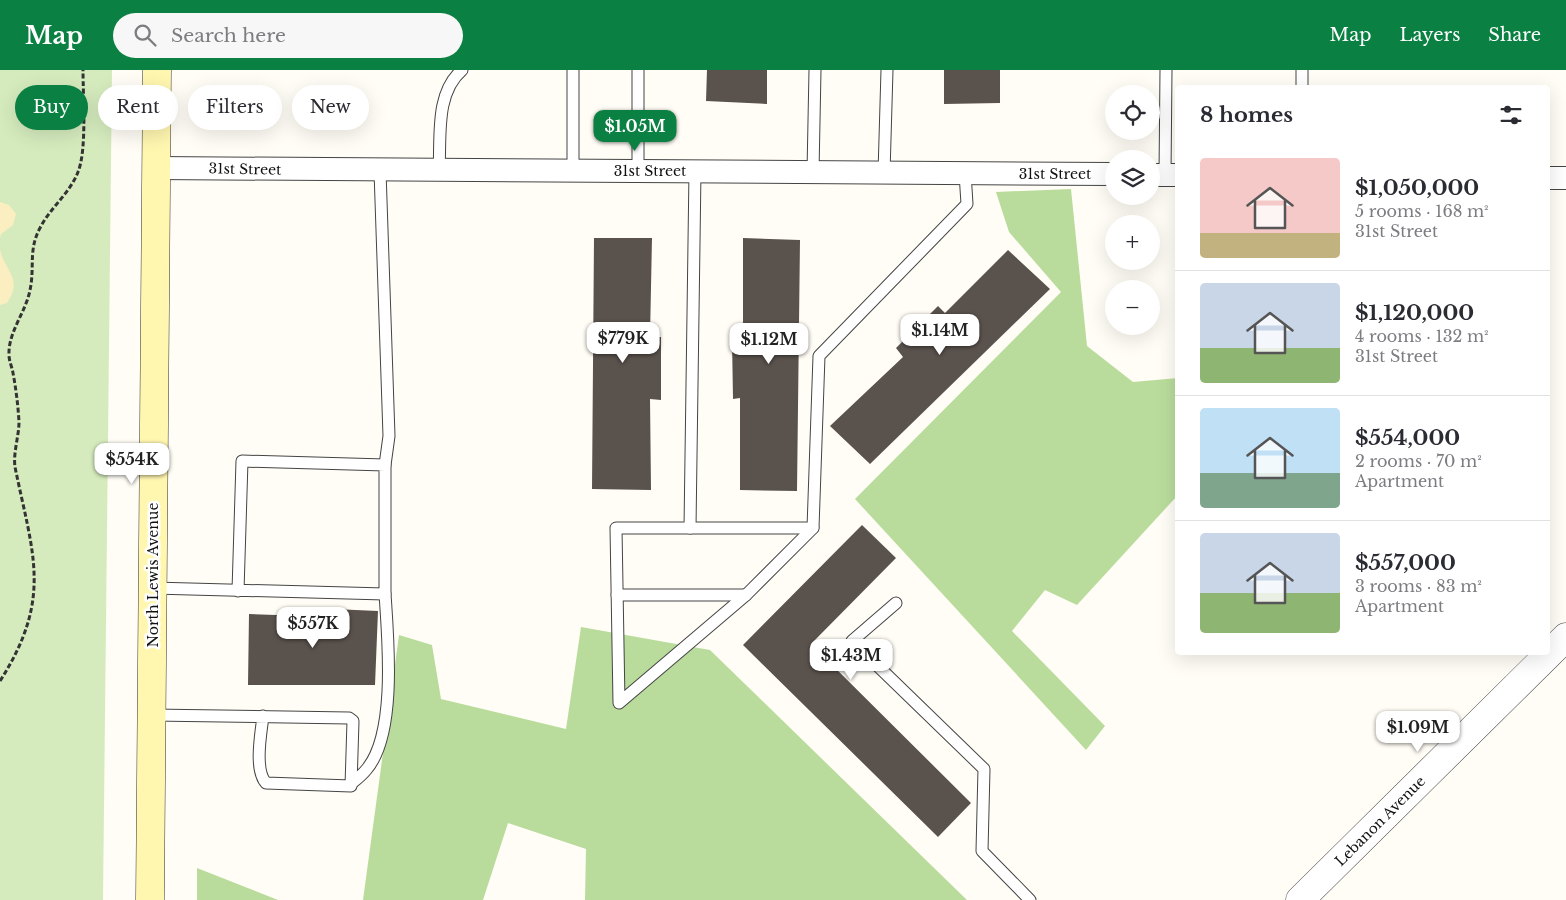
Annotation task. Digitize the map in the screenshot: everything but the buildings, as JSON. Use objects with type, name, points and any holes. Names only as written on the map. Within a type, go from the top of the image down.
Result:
[{"type":"main road","name":"North Lewis Avenue","points":[[150,900],[157,70]]},
{"type":"street","name":"31st Street","points":[[156,168],[1105,174]]},
{"type":"street","points":[[1550,178],[1566,178]]},
{"type":"street","name":"Lebanon Avenue","points":[[1550,653],[1566,637]]},
{"type":"street","name":"Lebanon Avenue","points":[[1300,900],[1548,655]]},
{"type":"lane","points":[[439,170],[443,105],[447,88],[462,70]]},
{"type":"lane","points":[[573,70],[573,170]]},
{"type":"lane","points":[[638,70],[638,171]]},
{"type":"lane","points":[[813,172],[815,70]]},
{"type":"lane","points":[[884,173],[888,70]]},
{"type":"lane","points":[[1164,175],[1166,70]]},
{"type":"lane","points":[[1302,70],[1302,85]]},
{"type":"lane","points":[[263,716],[259,768],[262,779],[266,782],[351,786],[367,770],[375,756],[383,732],[388,695],[388,635],[385,594],[385,465],[389,436],[380,170]]},
{"type":"lane","points":[[690,528],[695,171]]},
{"type":"lane","points":[[812,528],[616,528],[618,703],[746,595],[812,528],[819,356],[967,204],[965,174]]},
{"type":"lane","points":[[238,590],[242,461],[385,465]]},
{"type":"lane","points":[[153,588],[385,594]]},
{"type":"lane","points":[[617,595],[746,595]]},
{"type":"lane","points":[[896,603],[852,641],[984,769],[982,851],[1030,900]]},
{"type":"lane","points":[[152,716],[349,718],[353,721],[352,783]]},
{"type":"path","points":[[0,681],[25,635],[33,605],[35,578],[33,548],[15,464],[19,425],[18,400],[9,354],[11,336],[22,315],[30,291],[33,267],[32,244],[40,226],[79,171],[82,152],[83,70]]},
{"type":"green space","points":[[0,70],[112,70],[112,85],[98,85],[98,130],[111,130],[103,900],[0,900]]},
{"type":"green space","points":[[1071,189],[1087,346],[1133,382],[1175,378],[1175,498],[1077,605],[1045,590],[1012,631],[1105,726],[1086,750],[855,499],[1061,292],[1009,232],[996,192]]},
{"type":"green space","points":[[581,627],[710,650],[967,900],[585,900],[586,849],[508,823],[483,900],[363,900],[399,635],[432,645],[441,699],[566,729]]},
{"type":"green space","points":[[197,868],[278,900],[197,900]]},
{"type":"sand","points":[[0,202],[9,205],[16,214],[13,225],[1,234],[0,238]]},
{"type":"sand","points":[[0,250],[12,276],[14,287],[7,303],[0,305]]}]
